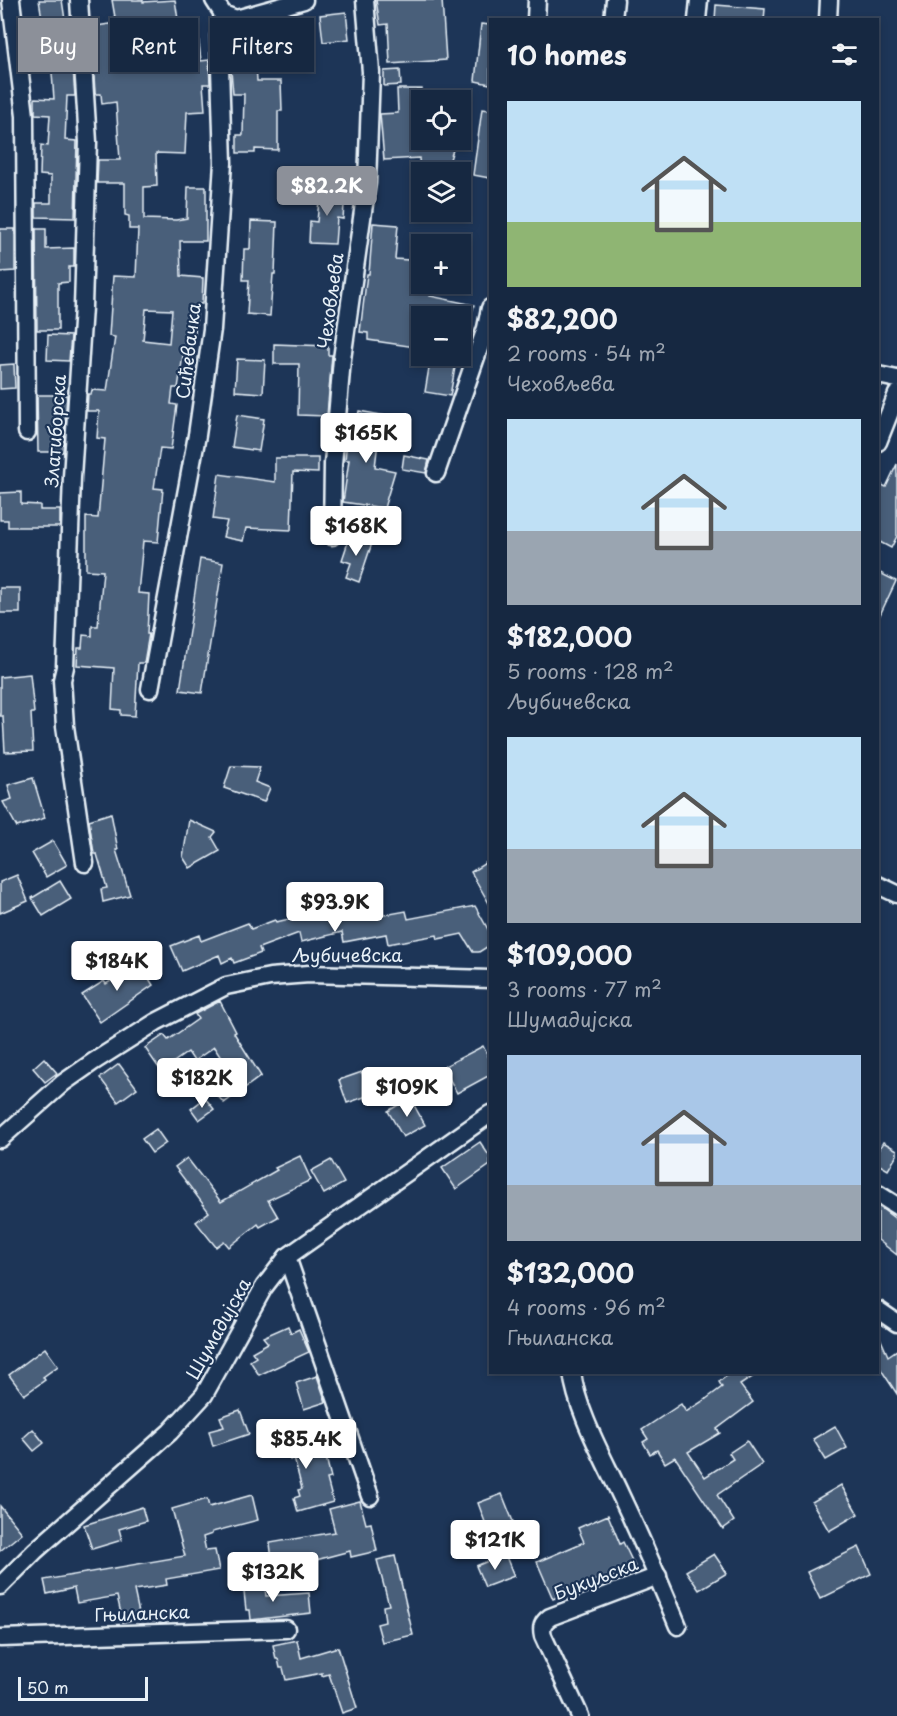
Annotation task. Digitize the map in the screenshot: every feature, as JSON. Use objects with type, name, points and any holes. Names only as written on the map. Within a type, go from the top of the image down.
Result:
[{"type":"street","points":[[11,0],[25,116],[27,432]]},
{"type":"street","name":"Златиборска","points":[[79,0],[84,60],[87,153],[83,307],[72,477],[65,667],[62,680],[65,726],[85,863]]},
{"type":"street","points":[[218,7],[236,19],[304,0]]},
{"type":"street","name":"Чеховљева","points":[[332,536],[333,464],[342,359],[367,183],[371,72],[365,0]]},
{"type":"street","points":[[536,18],[537,0]]},
{"type":"street","points":[[614,18],[615,0]]},
{"type":"street","points":[[696,18],[699,0]]},
{"type":"street","points":[[828,18],[829,0]]},
{"type":"street","name":"Сићевачка","points":[[150,689],[200,415],[212,329],[222,196],[218,7]]},
{"type":"street","points":[[436,472],[483,338],[489,312]]},
{"type":"street","points":[[879,375],[897,379]]},
{"type":"street","points":[[879,439],[897,394]]},
{"type":"street","points":[[879,885],[897,894]]},
{"type":"street","name":"Љубичевска","points":[[0,1139],[63,1083],[93,1062],[156,1022],[226,986],[270,977],[309,974],[489,979]]},
{"type":"street","name":"Шумадијска","points":[[0,1586],[35,1551],[170,1432],[204,1395],[264,1287],[287,1257],[489,1115]]},
{"type":"street","points":[[879,1195],[897,1206]]},
{"type":"street","points":[[287,1257],[370,1496]]},
{"type":"street","points":[[879,1311],[897,1323]]},
{"type":"street","name":"Букуљска","points":[[573,1374],[597,1444],[678,1626]]},
{"type":"street","name":"Букуљска","points":[[580,1716],[543,1636],[541,1628],[544,1622],[657,1576]]},
{"type":"street","name":"Гњиланска","points":[[0,1638],[286,1629]]},
{"type":"building","points":[[39,0],[62,0],[65,18],[42,18]]},
{"type":"building","points":[[112,0],[143,0],[143,2],[175,0],[178,18],[115,18]]},
{"type":"building","points":[[376,0],[442,0],[446,60],[390,64],[388,24],[380,25]]},
{"type":"building","points":[[716,5],[765,9],[764,18],[715,18]]},
{"type":"building","points":[[346,12],[349,39],[323,42],[320,15]]},
{"type":"building","points":[[110,24],[110,72],[198,72],[198,33],[201,61],[209,60],[210,84],[203,84],[205,111],[187,112],[185,154],[156,153],[157,186],[144,187],[144,219],[176,220],[187,218],[188,187],[206,187],[206,241],[180,241],[181,276],[203,278],[202,304],[198,304],[194,343],[185,342],[178,388],[173,388],[171,404],[177,405],[171,449],[160,448],[154,488],[163,489],[158,542],[143,541],[138,593],[149,594],[147,634],[149,634],[144,663],[138,663],[135,716],[121,715],[121,710],[112,709],[114,668],[77,665],[78,648],[82,648],[83,635],[92,636],[92,626],[98,626],[103,571],[86,570],[86,517],[98,518],[105,439],[97,438],[99,411],[87,411],[88,394],[91,394],[92,390],[107,391],[115,337],[109,336],[113,276],[136,277],[138,229],[129,229],[129,216],[125,215],[125,183],[97,183],[98,160],[120,160],[116,102],[102,104],[101,94],[95,94],[94,72],[98,72],[98,26]],"holes":[[[146,309],[172,310],[169,343],[143,340]]]},
{"type":"building","points":[[481,24],[489,25],[489,84],[475,81]]},
{"type":"building","points":[[400,70],[401,85],[384,86],[384,71]]},
{"type":"building","points":[[52,72],[73,72],[75,96],[67,96],[65,140],[77,141],[75,218],[36,217],[36,203],[51,203],[51,176],[40,175],[41,145],[48,146],[50,115],[35,114],[35,98],[54,99]]},
{"type":"building","points":[[231,72],[256,72],[257,81],[281,81],[282,111],[278,111],[278,150],[255,149],[255,153],[237,153],[237,135],[243,135],[244,94],[233,94]]},
{"type":"building","points":[[397,89],[422,89],[411,90],[411,150],[453,150],[449,162],[419,162],[419,158],[384,160],[380,114],[398,113]]},
{"type":"building","points":[[482,109],[489,110],[489,178],[473,175]]},
{"type":"building","points":[[320,189],[345,191],[343,219],[337,218],[335,244],[309,243],[310,221],[317,222]]},
{"type":"building","points":[[251,221],[277,222],[275,274],[273,274],[270,316],[247,314],[249,280],[243,280],[244,249],[250,249]]},
{"type":"building","points":[[373,223],[398,225],[395,259],[411,260],[411,294],[430,294],[430,296],[474,305],[471,316],[471,306],[411,306],[411,346],[368,340],[368,333],[360,332],[367,274],[369,274]]},
{"type":"building","points":[[0,229],[15,229],[15,271],[0,272]]},
{"type":"building","points":[[36,229],[46,229],[46,249],[74,248],[74,267],[69,267],[69,282],[58,283],[58,330],[37,330]]},
{"type":"building","points":[[48,335],[71,336],[69,361],[47,360]]},
{"type":"building","points":[[274,344],[328,346],[328,355],[332,355],[327,416],[298,415],[299,364],[274,364]]},
{"type":"building","points":[[237,359],[265,360],[263,393],[235,391]]},
{"type":"building","points":[[14,364],[15,388],[0,389],[0,365]]},
{"type":"building","points":[[429,366],[455,366],[450,396],[425,392]]},
{"type":"building","points":[[37,395],[67,395],[63,452],[38,452]]},
{"type":"building","points":[[359,411],[387,416],[383,435],[379,434],[375,467],[395,471],[384,508],[343,502],[349,460],[345,460],[348,431],[355,432]]},
{"type":"building","points":[[237,415],[264,419],[259,451],[232,447]]},
{"type":"building","points":[[404,455],[429,460],[426,473],[402,469]]},
{"type":"building","points":[[275,458],[318,458],[318,473],[293,472],[291,530],[246,528],[243,541],[223,537],[227,521],[213,519],[219,474],[275,482]]},
{"type":"building","points":[[897,464],[897,536],[891,548],[879,542],[879,484],[886,487]]},
{"type":"building","points":[[21,492],[21,504],[40,505],[40,510],[60,510],[60,527],[8,527],[8,520],[0,520],[0,493]]},
{"type":"building","points":[[350,536],[372,543],[359,582],[346,577],[351,563],[342,560]]},
{"type":"building","points":[[200,559],[223,563],[202,693],[180,690]]},
{"type":"building","points":[[879,572],[896,581],[879,617]]},
{"type":"building","points":[[0,588],[20,588],[20,613],[0,613]]},
{"type":"building","points":[[30,674],[34,713],[31,713],[33,751],[5,752],[3,716],[0,716],[0,677]]},
{"type":"building","points":[[231,766],[260,767],[255,782],[270,788],[264,802],[224,788]]},
{"type":"building","points":[[33,778],[45,818],[17,827],[3,802],[12,799],[8,785]]},
{"type":"building","points":[[111,813],[118,850],[116,850],[130,895],[103,902],[101,889],[107,888],[97,854],[94,854],[89,820]]},
{"type":"building","points":[[189,820],[216,832],[212,837],[220,851],[190,868],[183,857]]},
{"type":"building","points":[[53,841],[67,865],[46,877],[32,853]]},
{"type":"building","points":[[489,861],[489,903],[471,872]]},
{"type":"building","points":[[17,875],[28,901],[0,913],[0,882]]},
{"type":"building","points":[[60,881],[71,899],[43,916],[32,898]]},
{"type":"building","points":[[475,906],[489,931],[489,946],[479,952],[473,952],[462,934],[438,939],[437,935],[388,944],[386,934],[344,942],[342,932],[301,942],[299,933],[259,948],[261,953],[234,963],[232,958],[222,963],[219,955],[182,971],[171,946],[199,935],[201,941],[248,923],[251,929],[275,920],[276,922],[313,914],[314,919],[361,909],[363,919],[406,911],[408,919]]},
{"type":"building","points":[[139,963],[153,985],[100,1022],[82,995],[104,981],[106,984],[119,976],[122,979],[121,975]]},
{"type":"building","points":[[220,1001],[236,1032],[234,1033],[261,1076],[224,1103],[215,1093],[234,1078],[214,1047],[194,1061],[188,1052],[161,1071],[145,1048],[164,1035],[168,1040],[198,1019],[195,1014]]},
{"type":"building","points":[[483,1046],[489,1058],[489,1076],[457,1093],[443,1067]]},
{"type":"building","points":[[44,1058],[57,1073],[45,1082],[33,1068]]},
{"type":"building","points":[[119,1064],[137,1088],[118,1102],[100,1078]]},
{"type":"building","points":[[362,1072],[370,1095],[347,1103],[339,1080]]},
{"type":"building","points":[[205,1098],[214,1109],[199,1120],[191,1109]]},
{"type":"building","points":[[410,1098],[425,1125],[403,1137],[388,1111]]},
{"type":"building","points":[[156,1129],[166,1143],[152,1153],[142,1139]]},
{"type":"building","points":[[480,1142],[489,1156],[489,1166],[456,1189],[442,1168]]},
{"type":"building","points":[[883,1142],[897,1150],[897,1155],[888,1170],[879,1165],[879,1149]]},
{"type":"building","points":[[300,1156],[311,1180],[268,1200],[278,1217],[260,1227],[258,1224],[229,1247],[224,1241],[216,1247],[196,1222],[209,1212],[175,1167],[187,1158],[221,1202],[277,1170],[275,1168]]},
{"type":"building","points":[[331,1160],[344,1183],[324,1194],[311,1171]]},
{"type":"building","points":[[879,1207],[897,1220],[897,1255],[879,1241]]},
{"type":"building","points":[[288,1326],[291,1333],[299,1329],[309,1352],[259,1375],[250,1361],[256,1357],[252,1352],[268,1343],[263,1337]]},
{"type":"building","points":[[879,1335],[888,1356],[897,1350],[897,1394],[879,1367]]},
{"type":"building","points":[[45,1348],[58,1366],[43,1377],[45,1380],[24,1395],[9,1375]]},
{"type":"building","points":[[729,1374],[757,1374],[740,1385],[753,1402],[717,1429],[720,1433],[688,1452],[705,1477],[733,1459],[729,1453],[747,1441],[762,1464],[717,1495],[734,1521],[723,1529],[675,1457],[665,1463],[657,1450],[650,1454],[643,1442],[648,1439],[642,1430],[681,1404],[686,1412],[722,1387],[719,1382]]},
{"type":"building","points":[[317,1376],[326,1402],[304,1409],[296,1383]]},
{"type":"building","points":[[240,1410],[249,1434],[213,1446],[209,1431],[224,1427],[220,1417]]},
{"type":"building","points":[[291,1424],[301,1448],[309,1446],[313,1456],[325,1453],[331,1478],[327,1479],[333,1502],[298,1512],[294,1498],[300,1496],[298,1490],[302,1489],[294,1458],[290,1460],[287,1450],[279,1453],[271,1432]]},
{"type":"building","points":[[835,1426],[847,1448],[826,1460],[813,1439]]},
{"type":"building","points":[[33,1429],[44,1443],[34,1451],[23,1438]]},
{"type":"building","points":[[841,1485],[858,1514],[829,1531],[812,1502]]},
{"type":"building","points":[[502,1494],[514,1524],[489,1533],[478,1503]]},
{"type":"building","points":[[252,1495],[258,1520],[212,1532],[203,1537],[206,1551],[215,1550],[219,1570],[166,1579],[167,1585],[134,1590],[140,1618],[123,1622],[117,1596],[77,1603],[74,1588],[47,1594],[44,1580],[185,1556],[172,1509],[207,1499],[209,1507]]},
{"type":"building","points":[[360,1501],[366,1524],[371,1523],[377,1551],[351,1557],[350,1551],[301,1564],[273,1568],[270,1543],[335,1532],[329,1509]]},
{"type":"building","points":[[0,1506],[22,1533],[0,1551]]},
{"type":"building","points":[[142,1507],[146,1521],[119,1529],[122,1540],[92,1549],[84,1525]]},
{"type":"building","points":[[608,1515],[620,1544],[623,1542],[635,1567],[603,1582],[601,1578],[553,1599],[537,1562],[584,1542],[578,1528]]},
{"type":"building","points":[[859,1547],[871,1574],[820,1599],[807,1572]]},
{"type":"building","points":[[505,1554],[514,1576],[485,1587],[476,1566]]},
{"type":"building","points":[[714,1554],[727,1573],[699,1590],[686,1571]]},
{"type":"building","points":[[395,1556],[413,1635],[382,1642],[377,1624],[385,1622],[383,1606],[389,1605],[377,1560]]},
{"type":"building","points":[[264,1580],[266,1596],[309,1593],[311,1613],[251,1620],[250,1610],[246,1610],[243,1583]]},
{"type":"building","points":[[297,1640],[301,1658],[338,1647],[357,1708],[342,1713],[329,1674],[322,1676],[322,1673],[286,1680],[283,1668],[280,1668],[278,1659],[276,1659],[273,1645]]}]
